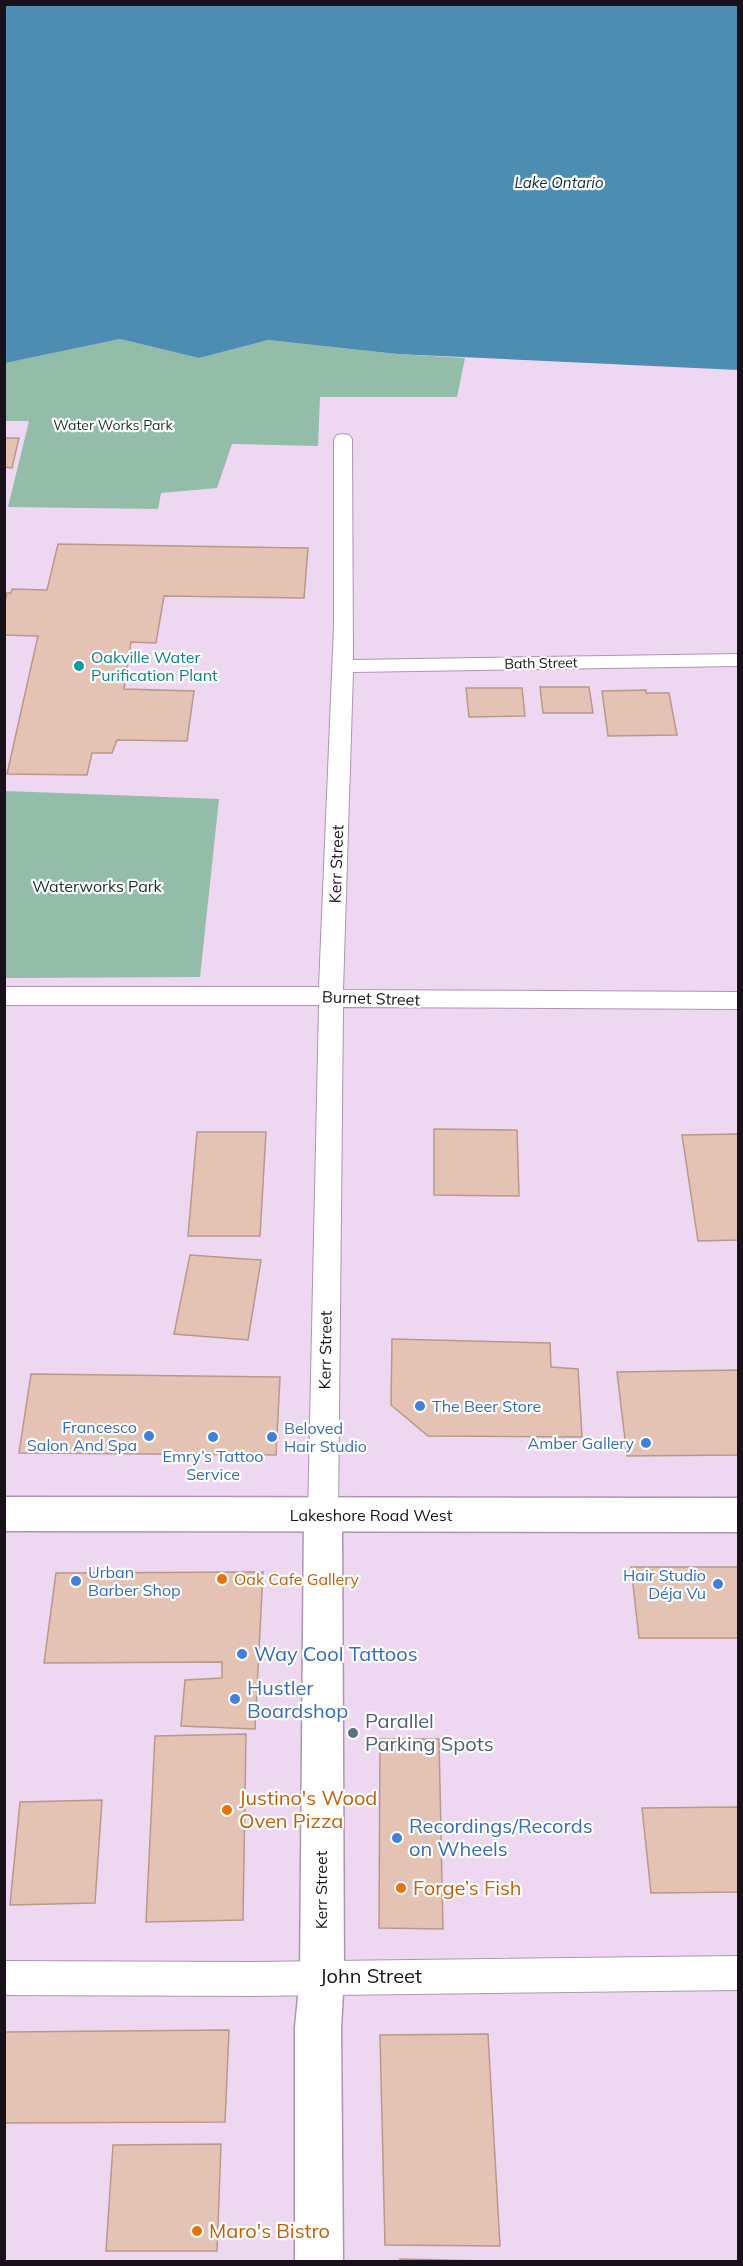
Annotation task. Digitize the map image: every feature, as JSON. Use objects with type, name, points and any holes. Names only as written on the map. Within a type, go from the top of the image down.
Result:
[{"type":"main road","name":"Lakeshore Road West","points":[[4,1514],[738,1515]]},
{"type":"main road","name":"Kerr Street","points":[[319,2262],[318,2027],[322,1977],[323,1516]]},
{"type":"street","name":"Kerr Street","points":[[323,1516],[331,996],[344,666],[343,439]]},
{"type":"street","name":"Bath Street","points":[[344,666],[738,660]]},
{"type":"street","name":"Burnet Street","points":[[4,996],[331,996],[350,1000],[738,1000]]},
{"type":"street","name":"John Street","points":[[4,1978],[250,1979],[738,1973]]},
{"type":"green space","name":"Water Works Park","points":[[120,339],[199,358],[268,340],[397,354],[465,358],[457,397],[320,397],[318,446],[232,444],[217,488],[161,493],[158,509],[8,507],[29,421],[5,421],[4,363]]},
{"type":"green space","name":"Waterworks Park","points":[[5,791],[219,799],[200,977],[5,978]]},
{"type":"water","name":"Lake Ontario","points":[[4,5],[738,5],[738,370],[397,354],[268,340],[199,358],[120,339],[5,363]]},
{"type":"building","points":[[4,438],[19,438],[12,468],[4,467]]},
{"type":"building","name":"Oakville Water Purification Plant","points":[[58,544],[308,548],[304,598],[164,596],[156,643],[131,642],[124,689],[194,691],[187,741],[117,740],[112,753],[92,753],[87,775],[7,774],[38,636],[4,635],[4,605],[7,593],[11,593],[12,589],[47,590]]},
{"type":"building","points":[[540,687],[589,687],[593,713],[543,713]]},
{"type":"building","points":[[466,688],[522,688],[525,716],[469,717]]},
{"type":"building","points":[[646,690],[646,693],[669,693],[677,735],[608,736],[602,691]]},
{"type":"building","points":[[434,1129],[517,1130],[519,1196],[434,1195]]},
{"type":"building","points":[[197,1132],[266,1132],[260,1236],[188,1236]]},
{"type":"building","points":[[738,1134],[738,1240],[698,1241],[682,1135]]},
{"type":"building","points":[[190,1255],[261,1260],[248,1340],[174,1334]]},
{"type":"building","points":[[392,1339],[550,1343],[551,1367],[578,1369],[582,1437],[428,1436],[391,1405]]},
{"type":"building","points":[[738,1370],[738,1455],[627,1456],[617,1372]]},
{"type":"building","points":[[31,1374],[280,1377],[276,1455],[19,1453]]},
{"type":"building","points":[[631,1567],[738,1567],[738,1638],[639,1638]]},
{"type":"building","points":[[263,1572],[255,1729],[181,1726],[185,1680],[222,1678],[222,1662],[44,1663],[56,1573]]},
{"type":"building","points":[[246,1734],[243,1920],[146,1922],[155,1736]]},
{"type":"building","points":[[380,1739],[439,1739],[443,1929],[379,1928]]},
{"type":"building","points":[[102,1800],[95,1903],[10,1905],[20,1802]]},
{"type":"building","points":[[738,1807],[738,1892],[651,1893],[642,1808]]},
{"type":"building","points":[[229,2030],[225,2122],[4,2123],[4,2032]]},
{"type":"building","points":[[488,2034],[500,2246],[385,2245],[380,2035]]},
{"type":"building","points":[[221,2144],[217,2251],[106,2251],[113,2145]]},
{"type":"building","points":[[400,2259],[484,2261],[484,2262],[400,2262]]},
{"type":"place","name":"Oakville Water Purification Plant","points":[[79,666]]},
{"type":"place","name":"The Beer Store","points":[[420,1406]]},
{"type":"place","name":"Francesco Salon And Spa","points":[[149,1436]]},
{"type":"place","name":"Emry’s Tattoo Service","points":[[213,1437]]},
{"type":"place","name":"Beloved Hair Studio","points":[[272,1437]]},
{"type":"place","name":"Amber Gallery","points":[[646,1443]]},
{"type":"place","name":"Oak Cafe Gallery","points":[[222,1579]]},
{"type":"place","name":"Urban Barber Shop","points":[[76,1581]]},
{"type":"place","name":"Hair Studio Déja Vu","points":[[718,1584]]},
{"type":"place","name":"Way Cool Tattoos","points":[[242,1654]]},
{"type":"place","name":"Hustler Boardshop","points":[[235,1699]]},
{"type":"place","name":"Parallel Parking Spots","points":[[353,1733]]},
{"type":"place","name":"Justino's Wood Oven Pizza","points":[[227,1810]]},
{"type":"place","name":"Recordings/Records on Wheels","points":[[397,1838]]},
{"type":"place","name":"Forge’s Fish","points":[[401,1888]]},
{"type":"place","name":"Maro's Bistro","points":[[197,2231]]}]
